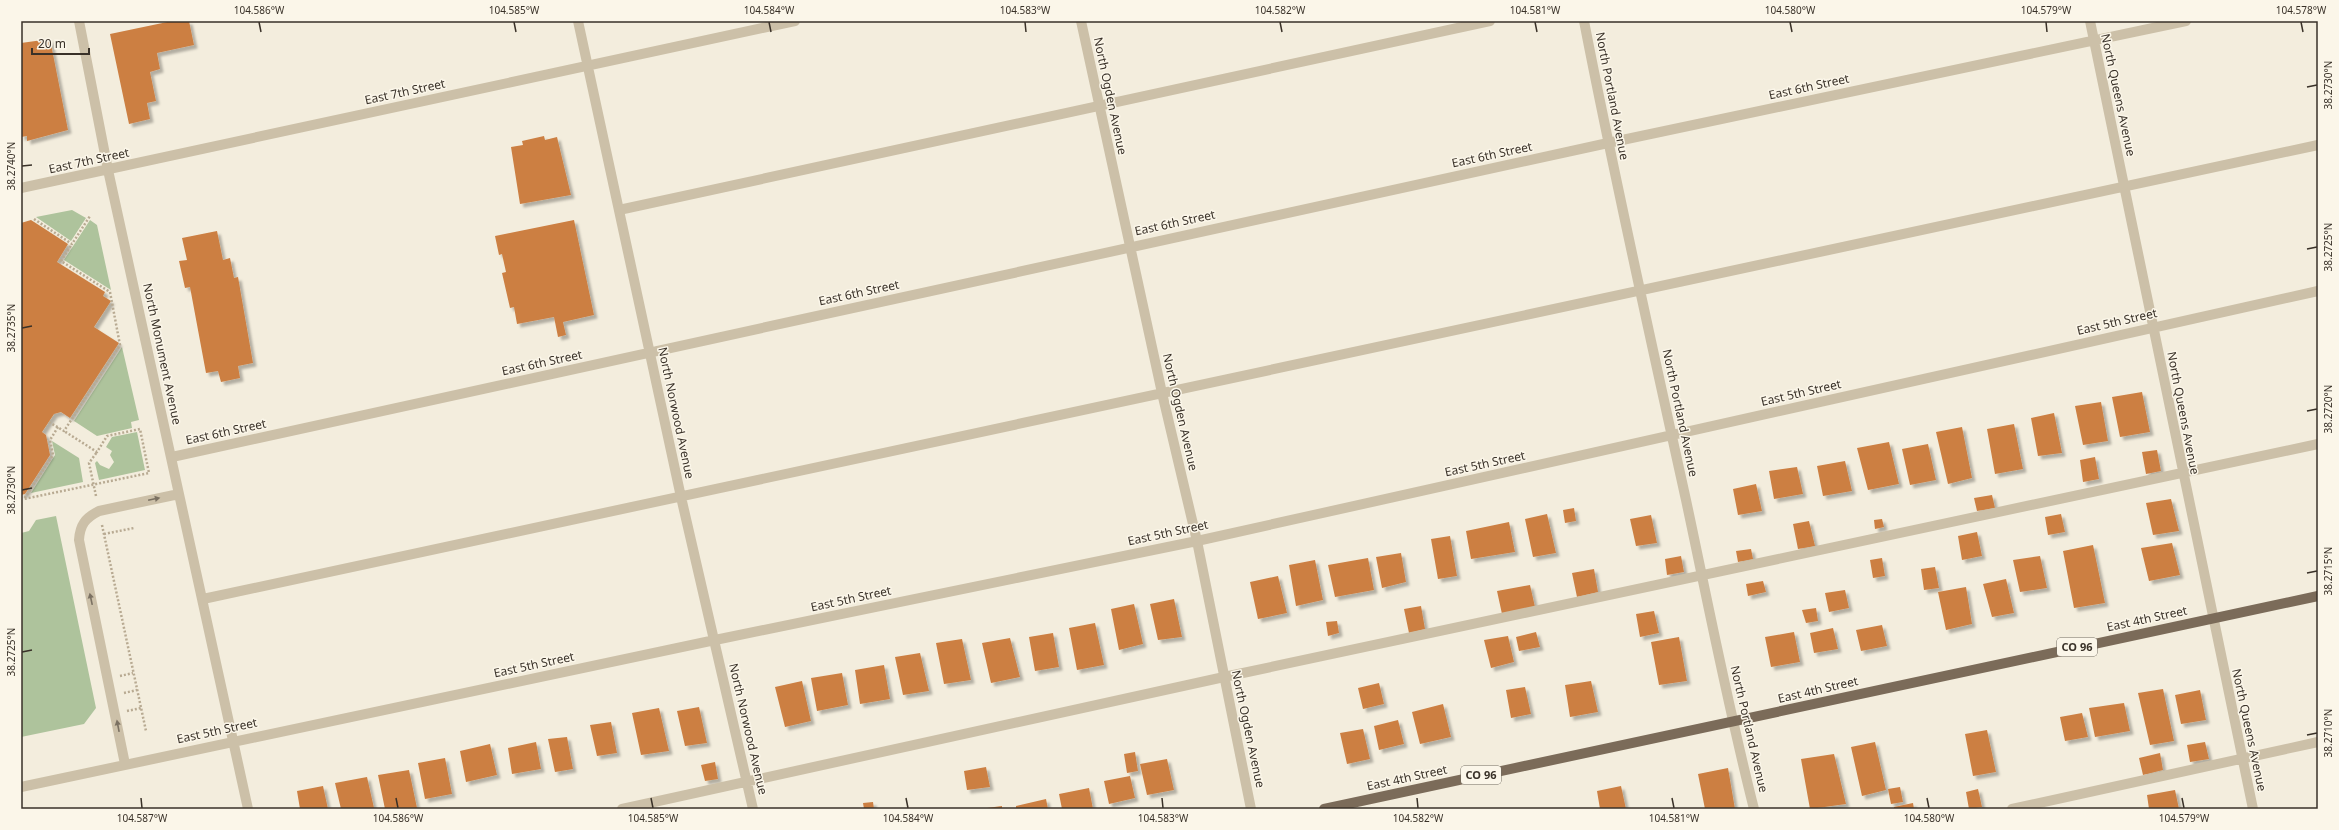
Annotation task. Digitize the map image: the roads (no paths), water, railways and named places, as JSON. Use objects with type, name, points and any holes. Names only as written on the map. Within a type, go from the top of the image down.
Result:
[{"type":"main road","name":"East 4th Street","points":[[1324,809],[2318,596]]},
{"type":"street","name":"North Monument Avenue","points":[[80,21],[108,170],[248,809]]},
{"type":"street","name":"North Norwood Avenue","points":[[578,21],[681,497],[753,809]]},
{"type":"street","name":"East 7th Street","points":[[21,188],[795,21]]},
{"type":"street","name":"North Ogden Avenue","points":[[1081,21],[1162,393],[1197,541],[1251,809]]},
{"type":"street","points":[[619,210],[1490,21]]},
{"type":"street","name":"North Portland Avenue","points":[[1584,21],[1608,143],[1702,576],[1732,722],[1754,809]]},
{"type":"street","name":"North Queens Avenue","points":[[2090,21],[2182,474],[2253,809]]},
{"type":"street","name":"East 6th Street","points":[[172,457],[1130,246],[2186,21]]},
{"type":"street","points":[[202,599],[2318,145]]},
{"type":"street","name":"East 5th Street","points":[[21,787],[715,640],[1197,541],[2318,291]]},
{"type":"street","points":[[622,809],[1224,677],[2318,444]]},
{"type":"street","points":[[126,764],[79,540],[80,530],[84,521],[99,511],[179,494]]},
{"type":"street","points":[[2012,809],[2318,742]]}]
